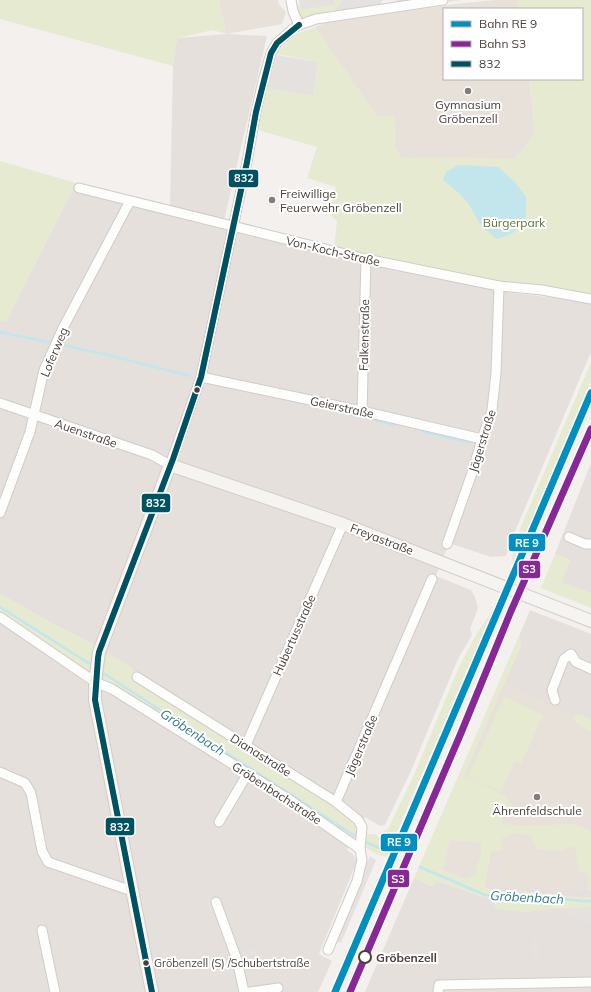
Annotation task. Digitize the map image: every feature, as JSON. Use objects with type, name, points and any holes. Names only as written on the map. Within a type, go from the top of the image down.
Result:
[{"type":"street","points":[[291,0],[293,11],[299,25]]},
{"type":"street","points":[[152,992],[95,700],[96,672],[99,652],[170,465],[201,377],[247,162],[256,112],[271,52],[277,44],[299,25],[316,19],[443,0]]},
{"type":"street","name":"Von-Koch-Straße","points":[[79,188],[366,259],[498,286],[542,290],[591,299]]},
{"type":"street","name":"Loferweg","points":[[0,513],[30,432],[44,370],[63,328],[130,201]]},
{"type":"street","name":"Falkenstraße","points":[[362,411],[366,259]]},
{"type":"street","name":"Jägerstraße","points":[[447,544],[492,410],[496,373],[498,286]]},
{"type":"street","name":"Geierstraße","points":[[201,377],[362,411],[482,439]]},
{"type":"street","name":"Auenstraße","points":[[0,403],[159,458],[170,465]]},
{"type":"street","name":"Freyastraße","points":[[170,465],[343,524],[591,621]]},
{"type":"street","name":"Hubertusstraße","points":[[246,745],[343,524]]},
{"type":"street","points":[[569,537],[585,544],[591,544]]},
{"type":"street","name":"Jägerstraße","points":[[336,802],[432,578]]},
{"type":"street","name":"Gröbenbachstraße","points":[[0,617],[86,675],[96,672],[112,689],[248,773],[360,847]]},
{"type":"street","points":[[555,700],[552,690],[564,659],[571,654],[576,662],[591,670]]},
{"type":"street","name":"Dianastraße","points":[[137,677],[336,802],[358,820],[362,827],[360,847]]},
{"type":"street","points":[[0,772],[25,783],[31,793],[42,851],[48,862],[126,889],[131,888]]},
{"type":"street","points":[[219,822],[248,773]]},
{"type":"street","points":[[328,950],[357,882],[362,860],[360,847]]},
{"type":"street","points":[[216,902],[237,960],[244,992]]},
{"type":"street","points":[[42,930],[55,992]]},
{"type":"street","points":[[438,992],[439,985],[557,987],[591,982]]},
{"type":"street","points":[[250,992],[278,988]]},
{"type":"shaded area","points":[[219,0],[278,0],[279,5],[286,12],[282,24],[226,34]]},
{"type":"shaded area","points":[[299,0],[334,0],[334,5],[301,10]]},
{"type":"shaded area","points":[[343,0],[383,0],[380,4],[395,2],[397,0],[461,0],[336,18],[335,10]]},
{"type":"shaded area","name":"Gymnasium Gröbenzell","points":[[495,0],[517,0],[519,8],[443,8],[443,80],[529,80],[535,134],[515,159],[401,158],[395,148],[394,116],[377,117],[315,27],[325,23],[455,4]]},
{"type":"shaded area","points":[[227,34],[267,36],[222,229],[330,255],[512,293],[591,302],[591,352],[506,556],[491,557],[449,543],[436,576],[471,590],[478,608],[470,629],[472,635],[458,659],[410,773],[385,825],[380,826],[365,817],[347,850],[353,854],[357,861],[319,954],[332,961],[318,992],[0,992],[0,615],[91,658],[95,645],[57,626],[0,594],[0,321],[6,321],[76,183],[170,207],[173,66],[177,38]],"holes":[[[107,654],[131,667],[137,677]]]},
{"type":"shaded area","points":[[276,55],[318,62],[313,96],[267,88]]},
{"type":"shaded area","points":[[107,426],[126,432],[123,440],[104,434]]},
{"type":"shaded area","points":[[591,463],[591,593],[561,583],[570,560],[555,554]]},
{"type":"shaded area","points":[[530,610],[591,634],[591,897],[583,898],[527,892],[493,891],[425,862],[521,645],[519,636]]},
{"type":"shaded area","points":[[505,683],[591,725],[591,891],[488,886],[496,836],[508,810],[505,809],[494,835],[486,889],[425,862]]},
{"type":"shaded area","points":[[370,856],[376,860],[341,943],[335,941]]},
{"type":"shaded area","points":[[414,878],[432,886],[437,881],[490,899],[498,909],[591,907],[591,992],[365,992]]},
{"type":"shaded area","points":[[205,895],[212,896],[218,914],[210,910]]},
{"type":"shaded area","points":[[562,908],[591,908],[591,923],[582,923],[576,917],[562,916]]},
{"type":"shaded area","points":[[532,938],[538,938],[538,960],[533,960]]},
{"type":"shaded area","points":[[255,948],[256,953],[236,958],[234,953]]},
{"type":"shaded area","points":[[235,962],[239,981],[232,982],[228,964]]},
{"type":"green space","points":[[0,0],[219,0],[226,34],[213,30],[177,38],[173,66],[0,19]]},
{"type":"green space","points":[[334,0],[343,0],[335,10],[309,16],[303,19],[297,16],[294,5],[300,5],[301,10],[334,5]]},
{"type":"green space","name":"Bürgerpark","points":[[517,0],[591,0],[591,296],[500,283],[334,249],[337,221],[329,214],[336,187],[307,178],[317,147],[258,130],[267,88],[313,96],[318,62],[276,54],[296,34],[315,27],[377,117],[394,116],[395,148],[401,158],[515,159],[535,134],[529,80],[583,80],[583,8],[519,8]]},
{"type":"green space","points":[[0,161],[76,183],[6,322],[0,321]]},
{"type":"green space","points":[[591,362],[591,381],[520,549],[517,551],[513,564],[512,548]]},
{"type":"green space","points":[[555,554],[570,560],[562,583],[591,593],[591,608],[541,588]]},
{"type":"green space","points":[[0,594],[57,626],[95,645],[89,673],[0,615]]},
{"type":"green space","points":[[494,608],[386,857],[373,852],[365,847],[367,834],[374,834],[384,839],[383,832],[388,829],[414,775],[459,667],[476,635]]},
{"type":"green space","points":[[519,636],[521,645],[464,776],[504,795],[515,809],[502,817],[503,824],[525,826],[572,824],[591,831],[591,890],[588,874],[578,871],[575,846],[558,851],[537,849],[531,835],[518,833],[503,837],[501,851],[491,851],[485,888],[493,891],[527,892],[583,898],[591,897],[591,907],[561,907],[528,912],[498,909],[490,899],[437,881],[432,886],[414,878]],"holes":[[[450,840],[481,843],[481,854],[475,875],[463,879],[443,870]]]},
{"type":"green space","points":[[107,653],[131,667],[137,677],[343,811],[358,827],[352,838],[104,681],[105,660]]},
{"type":"green space","points":[[504,697],[543,715],[521,764],[515,761],[501,792],[468,777]]},
{"type":"green space","points":[[579,714],[591,720],[591,732],[574,721],[575,716]]},
{"type":"water","points":[[458,165],[498,167],[515,182],[526,197],[526,217],[513,233],[497,239],[482,227],[468,203],[460,194],[443,180],[446,172]]},
{"type":"waterway","points":[[0,332],[53,343]]},
{"type":"waterway","points":[[58,344],[190,376]]},
{"type":"waterway","points":[[290,400],[301,403]]},
{"type":"waterway","points":[[317,407],[367,418]]},
{"type":"waterway","points":[[375,420],[394,425]]},
{"type":"waterway","points":[[421,431],[470,443]]},
{"type":"waterway","name":"Gröbenbach","points":[[0,607],[93,666]]},
{"type":"waterway","name":"Gröbenbach","points":[[100,671],[358,838]]},
{"type":"waterway","name":"Gröbenbach","points":[[362,840],[389,853]]},
{"type":"waterway","name":"Gröbenbach","points":[[420,867],[485,895],[525,895],[591,901]]},
{"type":"transit line","name":"832","points":[[152,992],[95,700],[98,658],[173,459],[201,377],[247,162],[256,112],[271,53],[277,43],[299,25]]},
{"type":"transit line","points":[[335,992],[591,393]]},
{"type":"rail line","name":"S3","points":[[350,992],[461,733],[511,611],[591,429]]},
{"type":"place","name":"Gymnasium Gröbenzell","points":[[468,91]]},
{"type":"place","name":"Freiwillige Feuerwehr Gröbenzell","points":[[272,200]]},
{"type":"place","name":"Ährenfeldschule","points":[[537,797]]},
{"type":"place","name":"Gröbenzell","points":[[365,957]]},
{"type":"place","name":"Gröbenzell (S) /Schubertstraße","points":[[146,963]]}]
